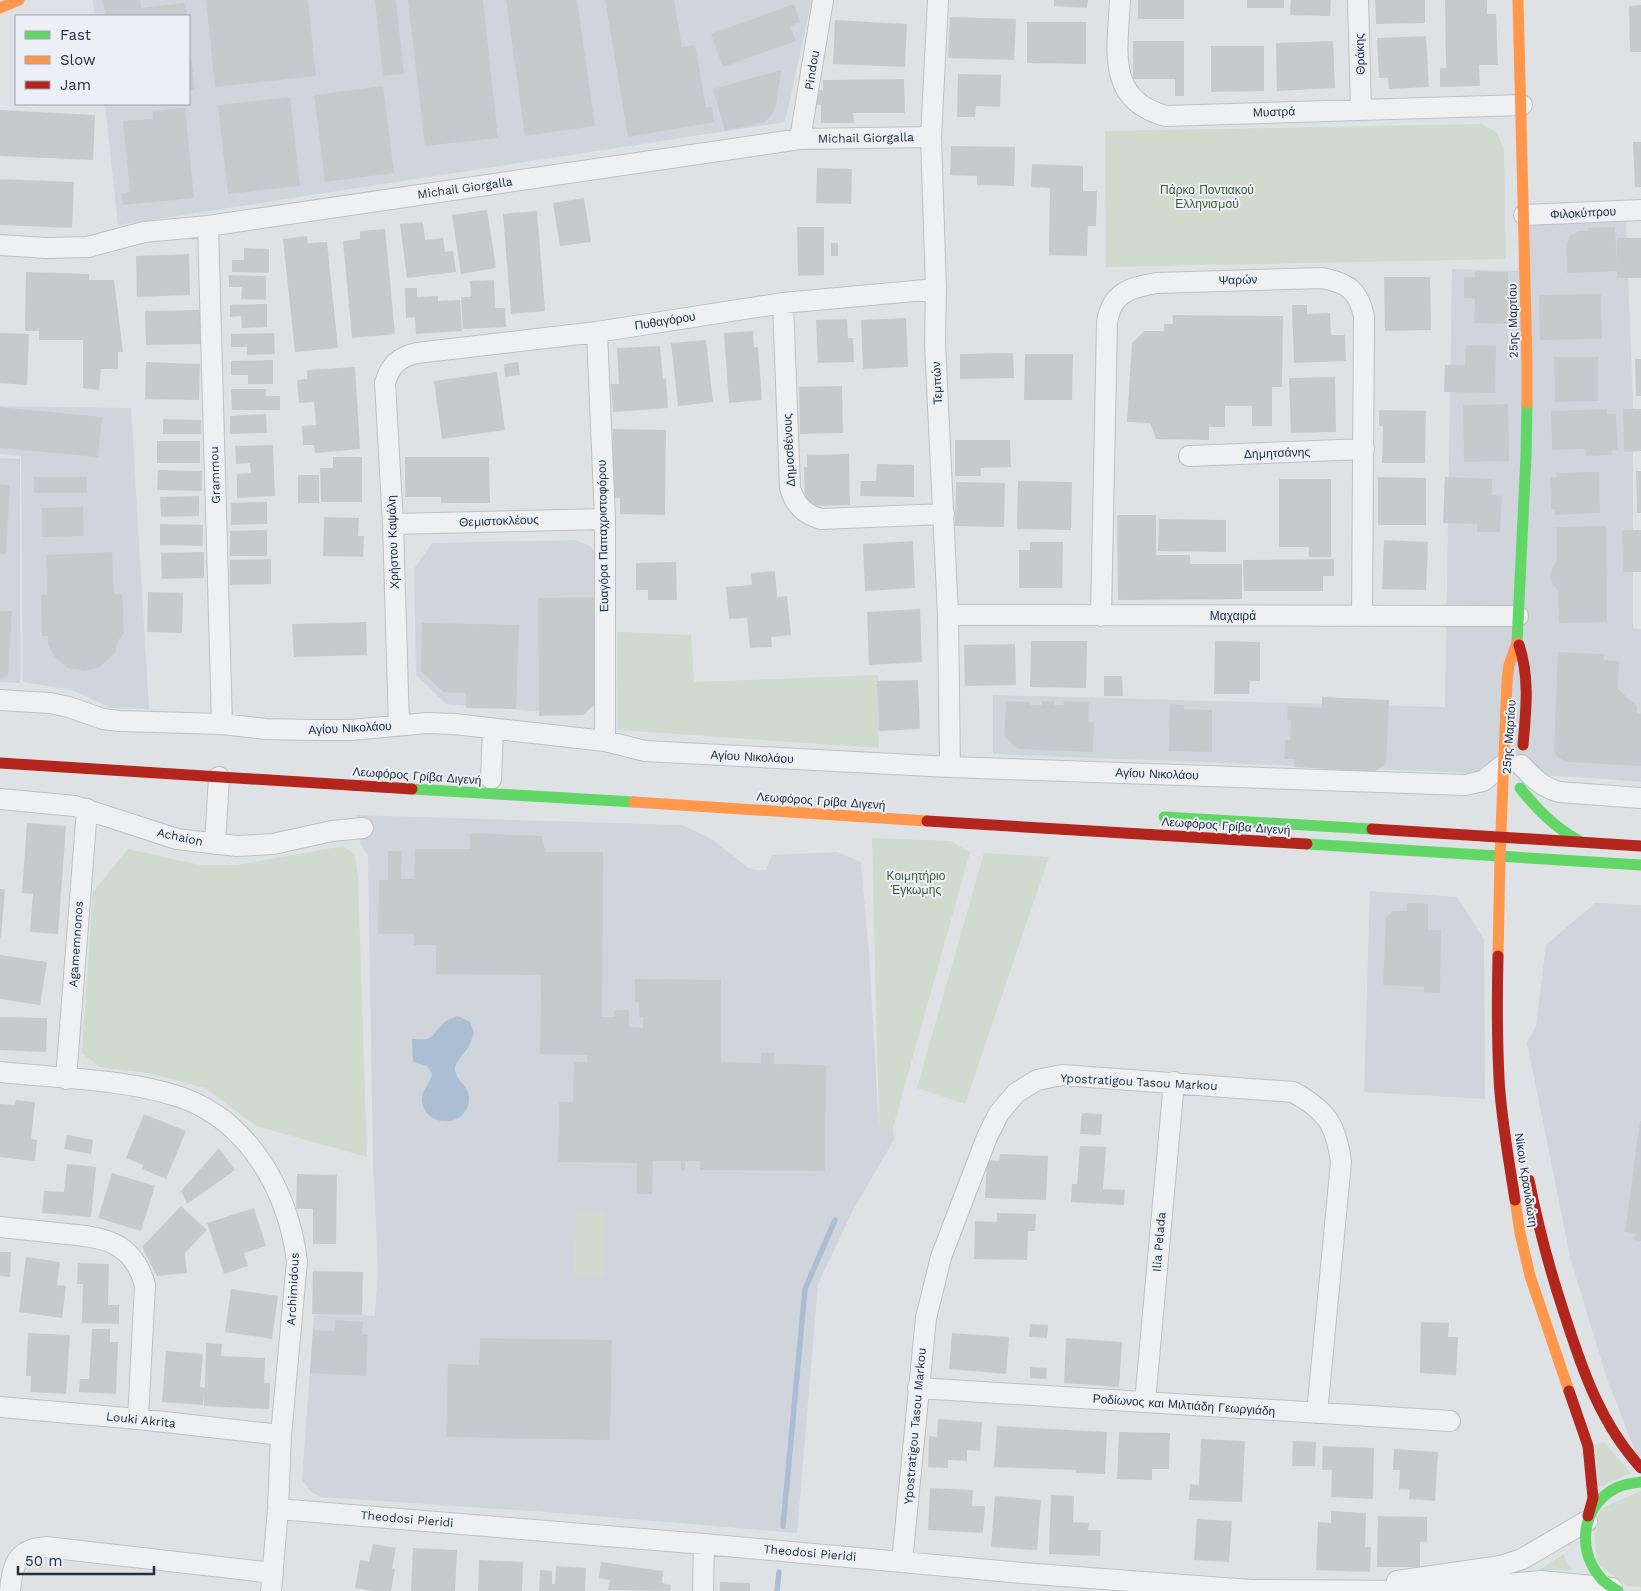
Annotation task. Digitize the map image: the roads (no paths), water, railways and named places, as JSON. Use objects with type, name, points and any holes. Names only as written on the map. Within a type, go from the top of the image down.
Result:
[{"type":"main road","points":[[0,8],[19,0]]},
{"type":"main road","name":"25ης Μαρτίου","points":[[1500,836],[1527,682],[1526,666],[1518,641],[1526,456],[1527,363],[1518,0]]},
{"type":"main road","name":"25ης Μαρτίου","points":[[1518,641],[1509,665],[1507,681],[1512,765],[1520,788],[1520,805]]},
{"type":"main road","name":"Λεωφόρος Γρίβα Διγενή","points":[[0,763],[1641,865]]},
{"type":"main road","points":[[1520,788],[1543,816],[1565,834],[1579,841]]},
{"type":"main road","name":"Λεωφόρος Γρίβα Διγενή","points":[[1157,816],[1500,836],[1520,834],[1641,846]]},
{"type":"main road","points":[[1519,872],[1520,834]]},
{"type":"main road","name":"Νίκου Κρανιδιώτη","points":[[1500,836],[1497,1019],[1499,1080],[1504,1129],[1520,1233],[1530,1276],[1588,1446],[1593,1498],[1584,1536],[1586,1556],[1596,1574],[1614,1590]]},
{"type":"main road","name":"Νίκου Κρανιδιώτη","points":[[1527,1165],[1534,1205],[1549,1268],[1580,1363],[1605,1420],[1641,1468]]},
{"type":"main road","points":[[1588,1519],[1598,1501],[1612,1490],[1629,1483],[1641,1482]]},
{"type":"street","name":"Pindou","points":[[800,139],[823,0]]},
{"type":"street","name":"Τεμπών","points":[[938,0],[931,137],[936,289],[935,343],[948,615],[950,767]]},
{"type":"street","name":"Μυστρά","points":[[1120,0],[1118,62],[1121,78],[1127,92],[1138,104],[1151,112],[1166,116],[1522,105]]},
{"type":"street","name":"Θράκης","points":[[1358,0],[1361,109]]},
{"type":"street","name":"Michail Giorgalla","points":[[0,245],[46,248],[88,247],[144,232],[208,226],[800,139],[931,137]]},
{"type":"street","name":"Φιλοκύπρου","points":[[1524,216],[1641,210]]},
{"type":"street","name":"Grammou","points":[[208,226],[222,724]]},
{"type":"street","name":"Ψαρών","points":[[1101,616],[1107,322],[1109,312],[1115,302],[1122,293],[1133,288],[1156,283],[1322,278],[1333,280],[1352,290],[1358,297],[1364,316],[1362,616]]},
{"type":"street","name":"Πυθαγόρου","points":[[396,362],[406,356],[417,353],[597,332],[783,303],[936,289]]},
{"type":"street","name":"Δημοσθένους","points":[[783,303],[790,488],[793,499],[810,516],[822,519],[944,514]]},
{"type":"street","name":"Ευαγόρα Παπαχριστοφόρου","points":[[597,332],[605,518],[605,741]]},
{"type":"street","name":"Χρήστου Καψάλη","points":[[396,362],[388,372],[385,383],[393,524],[399,726]]},
{"type":"street","name":"Δημητσάνης","points":[[1189,456],[1364,450]]},
{"type":"street","name":"Θεμιστοκλέους","points":[[393,524],[605,518]]},
{"type":"street","name":"Μαχαιρά","points":[[948,615],[1518,616]]},
{"type":"street","name":"Αγίου Νικολάου","points":[[0,700],[68,707],[103,719],[119,721],[222,724],[266,729],[310,730],[351,730],[428,723],[454,724],[605,741],[644,751],[950,767],[1465,785],[1483,781],[1512,765]]},
{"type":"street","points":[[491,778],[493,729]]},
{"type":"street","points":[[1512,765],[1548,789],[1559,792],[1641,798]]},
{"type":"street","points":[[215,844],[219,777]]},
{"type":"street","name":"Achaion","points":[[0,799],[55,803],[87,809],[177,839],[215,844],[254,846],[332,831],[363,828]]},
{"type":"street","name":"Agamemnonos","points":[[66,1078],[87,809]]},
{"type":"street","name":"Archimidous","points":[[0,1072],[129,1086],[182,1098],[208,1110],[227,1124],[244,1140],[264,1164],[286,1211],[294,1238],[297,1261],[281,1436],[272,1582]]},
{"type":"street","name":"Ypostratigou Tasou Markou","points":[[902,1562],[926,1318],[941,1257],[987,1137],[999,1113],[1016,1093],[1037,1080],[1062,1075],[1293,1092],[1312,1103],[1328,1119],[1338,1140],[1340,1162],[1317,1413]]},
{"type":"street","name":"Ilia Pelada","points":[[1145,1402],[1174,1082]]},
{"type":"street","points":[[0,1227],[95,1236],[112,1242],[134,1261],[139,1268],[145,1285],[138,1419]]},
{"type":"street","name":"Ροδίωνος και Μιλτιάδη Γεωργιάδη","points":[[918,1388],[1450,1421]]},
{"type":"street","name":"Louki Akrita","points":[[0,1407],[138,1419],[281,1436]]},
{"type":"street","name":"Theodosi Pieridi","points":[[278,1509],[902,1562],[1022,1582],[1251,1590],[1343,1589],[1420,1591]]},
{"type":"street","name":"Theodosi Pieridi","points":[[1343,1589],[1501,1566],[1522,1559],[1588,1519]]},
{"type":"street","points":[[703,1591],[704,1544]]},
{"type":"street","points":[[10,1591],[14,1566],[26,1552],[36,1548],[56,1548],[272,1582]]},
{"type":"street","points":[[1426,1591],[1541,1581],[1614,1590]]},
{"type":"water","points":[[458,1016],[470,1022],[474,1033],[467,1050],[455,1067],[456,1075],[469,1094],[468,1106],[458,1118],[451,1121],[436,1120],[425,1110],[422,1102],[424,1091],[432,1074],[427,1066],[413,1062],[412,1039],[430,1038],[446,1021]]},
{"type":"waterway","points":[[783,1526],[805,1289],[835,1220]]},
{"type":"waterway","points":[[777,1591],[779,1572]]},
{"type":"park label","name":"Πάρκο Ποντιακού Ελληνισμού","points":[[1207,197]]},
{"type":"park label","name":"Κοιμητήριο Έγκωμης","points":[[916,883]]}]
